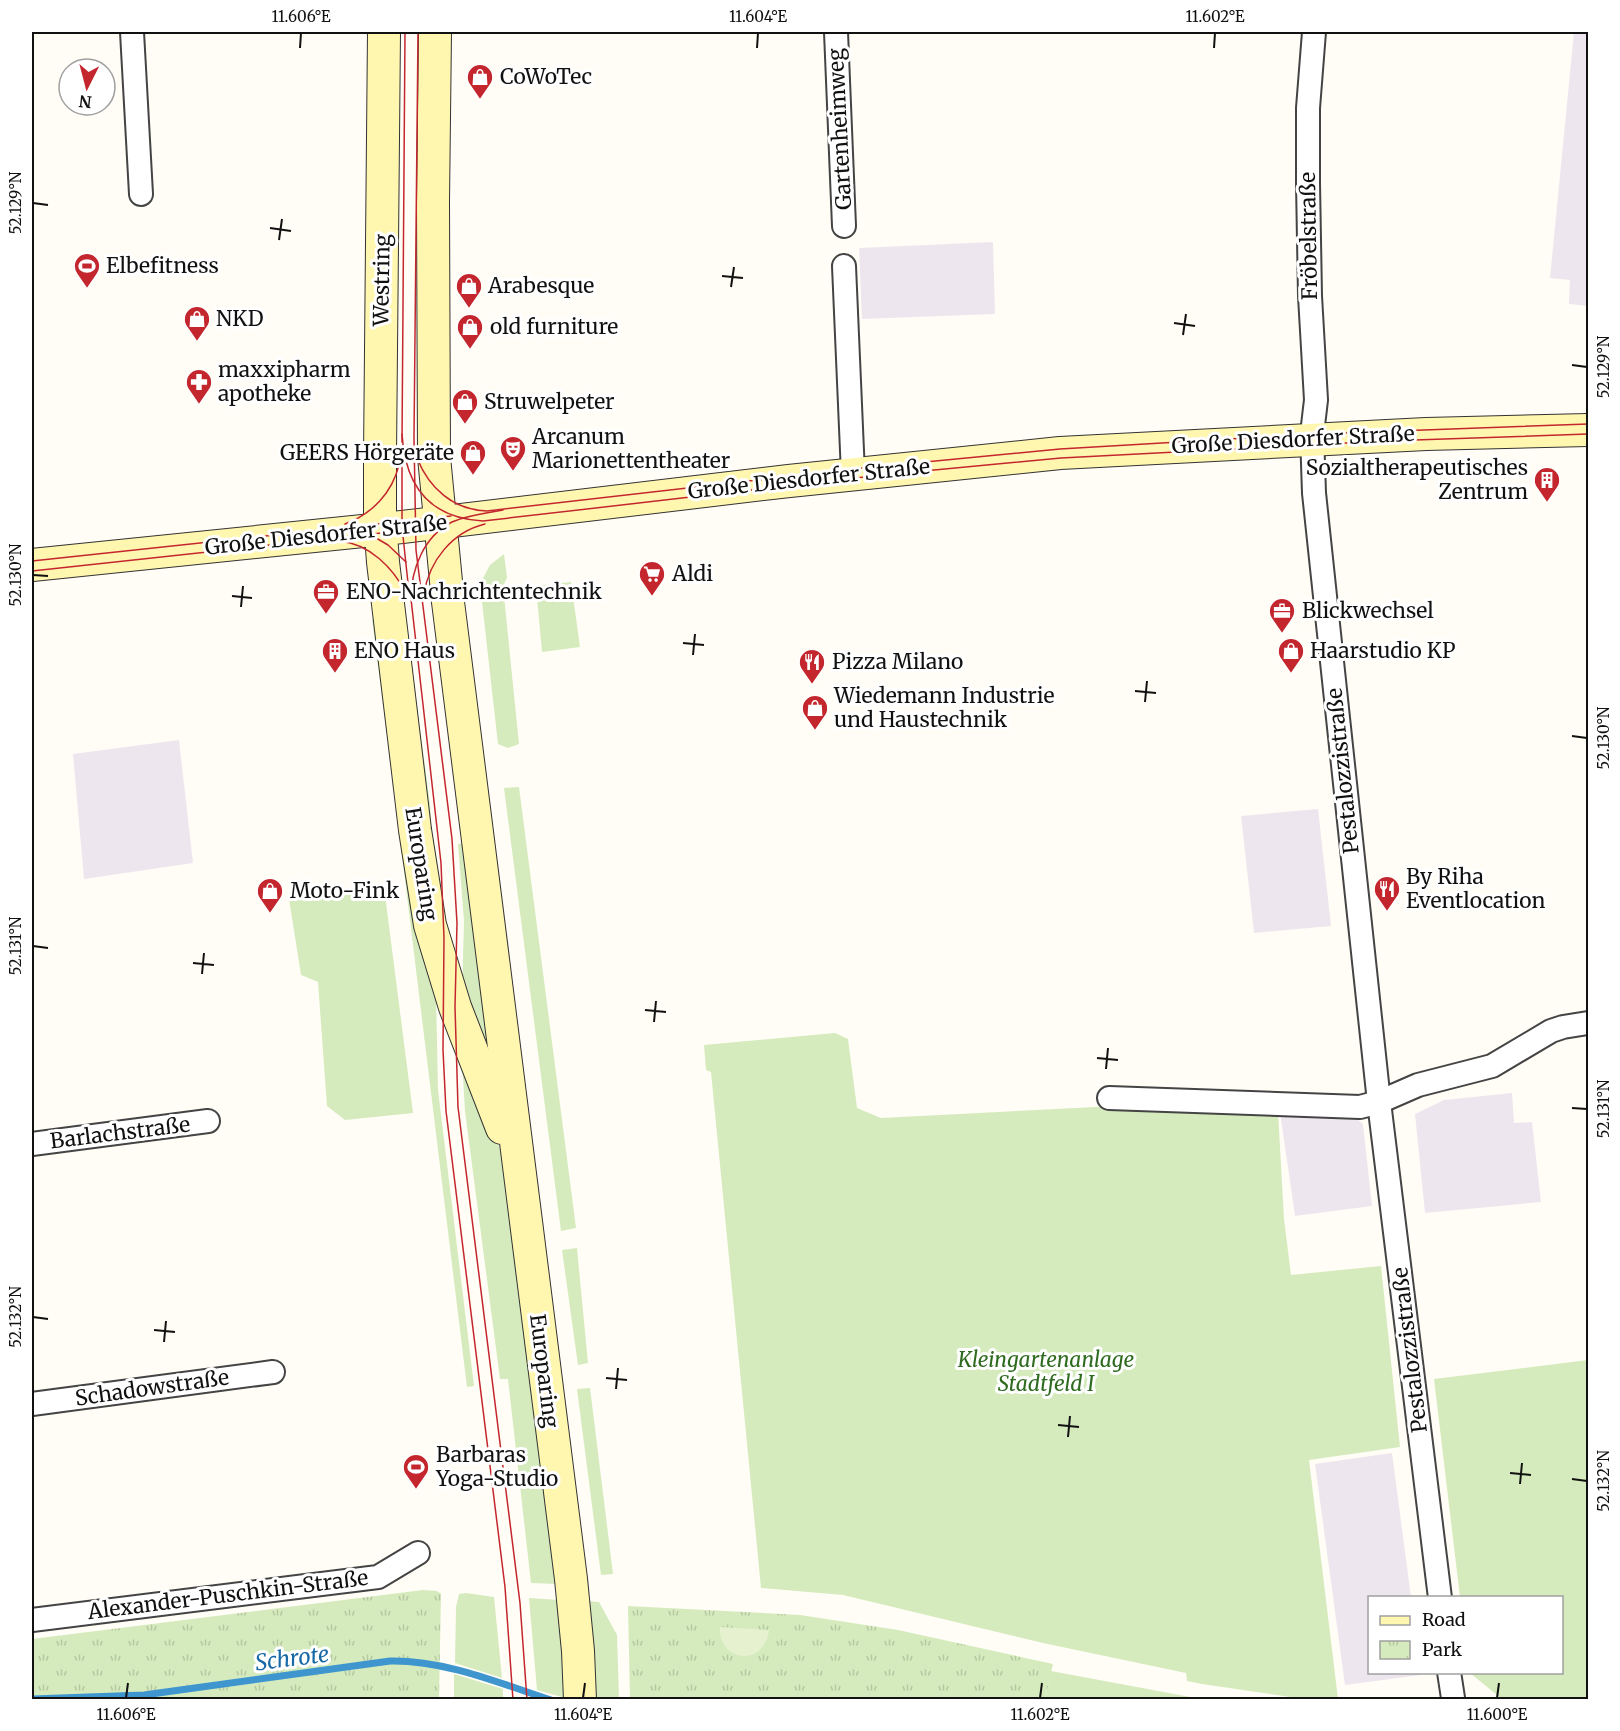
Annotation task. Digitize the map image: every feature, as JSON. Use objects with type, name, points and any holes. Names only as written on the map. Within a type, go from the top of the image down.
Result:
[{"type":"main road","name":"Westring","points":[[381,529],[384,32]]},
{"type":"main road","points":[[435,32],[433,396],[434,457],[440,522]]},
{"type":"main road","name":"Große Diesdorfer Straße","points":[[32,565],[381,529],[853,474],[1060,453],[1426,434],[1588,430]]},
{"type":"main road","name":"Europaring","points":[[440,522],[448,602],[571,1579],[580,1694]]},
{"type":"main road","name":"Europaring","points":[[381,529],[412,811],[430,925],[455,1007],[506,1137],[521,1185]]},
{"type":"street","points":[[132,32],[141,194]]},
{"type":"street","name":"Gartenheimweg","points":[[836,32],[844,226]]},
{"type":"street","name":"Fröbelstraße","points":[[1312,440],[1316,400],[1310,296],[1308,108],[1314,32]]},
{"type":"street","points":[[844,266],[853,474]]},
{"type":"street","name":"Pestalozzistraße","points":[[1312,440],[1315,504],[1379,1102],[1440,1596]]},
{"type":"street","points":[[1109,1098],[1352,1108],[1379,1102],[1418,1085],[1492,1066],[1551,1031],[1588,1023]]},
{"type":"street","name":"Barlachstraße","points":[[32,1144],[208,1121]]},
{"type":"street","name":"Schadowstraße","points":[[32,1404],[273,1372]]},
{"type":"street","name":"Alexander-Puschkin-Straße","points":[[32,1620],[378,1577],[418,1553]]},
{"type":"street","points":[[1449,1674],[1453,1698]]},
{"type":"shaded area","points":[[1574,32],[1588,32],[1588,306],[1569,304],[1570,280],[1550,278]]},
{"type":"shaded area","points":[[993,242],[995,314],[862,319],[859,248]]},
{"type":"shaded area","points":[[179,740],[193,863],[84,879],[73,754]]},
{"type":"shaded area","points":[[1318,809],[1331,926],[1254,933],[1241,816]]},
{"type":"shaded area","points":[[1512,1093],[1514,1123],[1532,1122],[1541,1202],[1425,1213],[1415,1114],[1444,1100]]},
{"type":"shaded area","points":[[1280,1112],[1352,1115],[1363,1124],[1372,1206],[1295,1216]]},
{"type":"shaded area","points":[[1392,1453],[1411,1596],[1368,1596],[1368,1674],[1421,1675],[1345,1685],[1315,1464]]},
{"type":"green space","points":[[504,554],[507,578],[503,586],[519,744],[508,748],[498,744],[480,584],[490,565]]},
{"type":"green space","points":[[571,582],[580,647],[542,652],[536,586]]},
{"type":"green space","points":[[405,615],[430,804],[436,897],[400,616]]},
{"type":"green space","points":[[377,617],[391,732],[387,736],[372,619]]},
{"type":"green space","points":[[390,757],[394,761],[436,994],[438,1090],[474,1386],[467,1387]]},
{"type":"green space","points":[[519,787],[576,1228],[561,1231],[504,788]]},
{"type":"green space","points":[[466,843],[494,1066],[462,995],[464,921],[458,844]]},
{"type":"green space","points":[[384,887],[413,1113],[345,1120],[327,1106],[318,982],[301,975],[289,899]]},
{"type":"green space","name":"Kleingartenanlage Stadtfeld I","points":[[835,1033],[848,1039],[857,1108],[881,1118],[1115,1106],[1278,1112],[1284,1219],[1291,1275],[1381,1266],[1400,1447],[1309,1460],[1338,1699],[1297,1698],[1202,1684],[1187,1681],[1186,1673],[1043,1643],[843,1595],[761,1588],[711,1072],[706,1070],[704,1045]]},
{"type":"green space","points":[[462,1060],[503,1158],[559,1584],[531,1583],[508,1379],[500,1379],[465,1111]]},
{"type":"green space","points":[[577,1248],[588,1363],[578,1365],[562,1250]]},
{"type":"green space","points":[[1588,1360],[1588,1699],[1502,1699],[1471,1674],[1563,1674],[1563,1596],[1460,1596],[1434,1379]]},
{"type":"green space","points":[[590,1388],[613,1574],[601,1575],[577,1389]]},
{"type":"green space","points":[[423,1590],[437,1591],[441,1594],[439,1699],[32,1699],[32,1639]]},
{"type":"green space","points":[[459,1594],[494,1597],[502,1678],[455,1663],[456,1607]]},
{"type":"green space","points":[[529,1598],[559,1600],[566,1698],[537,1690]]},
{"type":"green space","points":[[585,1601],[599,1602],[617,1635],[619,1699],[596,1699]]},
{"type":"green space","points":[[628,1606],[800,1615],[898,1630],[1053,1664],[1045,1699],[630,1699]]},
{"type":"green space","points":[[720,1627],[769,1630],[766,1642],[759,1650],[751,1655],[742,1656],[726,1648],[721,1639]]},
{"type":"green space","points":[[1051,1671],[1201,1699],[1045,1700]]},
{"type":"green space","points":[[454,1674],[503,1689],[503,1699],[454,1699]]},
{"type":"waterway","name":"Schrote","points":[[32,1699],[144,1695],[390,1661],[451,1668],[551,1700]]},
{"type":"tram line","points":[[402,442],[405,32]]},
{"type":"tram line","points":[[418,32],[414,438],[416,550],[452,839],[457,923],[455,1007],[458,1107],[520,1603],[527,1700]]},
{"type":"tram line","points":[[417,458],[435,488],[453,502],[463,507],[487,511],[853,469],[1060,449],[1315,434],[1588,424]]},
{"type":"tram line","points":[[402,434],[408,469],[423,496],[434,506],[448,513],[483,521],[882,475],[1061,458],[1385,441],[1588,434]]},
{"type":"tram line","points":[[402,463],[402,527],[408,583]]},
{"type":"tram line","points":[[345,524],[355,520],[380,501],[391,485],[399,465]]},
{"type":"tram line","points":[[503,510],[477,514],[452,522],[442,528],[421,554],[413,576],[411,599],[441,863],[446,1111],[505,1587],[513,1700]]},
{"type":"tram line","points":[[32,561],[451,516]]},
{"type":"tram line","points":[[424,594],[431,570],[444,550],[462,534],[485,524]]},
{"type":"tram line","points":[[32,571],[446,526]]},
{"type":"tram line","points":[[371,535],[388,545],[406,562]]},
{"type":"tram line","points":[[340,541],[371,552],[387,566],[406,593]]},
{"type":"place","name":"CoWoTec","points":[[480,100]]},
{"type":"place","name":"Elbefitness","points":[[87,289]]},
{"type":"place","name":"Arabesque","points":[[469,309]]},
{"type":"place","name":"NKD","points":[[197,342]]},
{"type":"place","name":"old furniture","points":[[470,350]]},
{"type":"place","name":"maxxipharm apotheke","points":[[199,405]]},
{"type":"place","name":"Struwelpeter","points":[[465,425]]},
{"type":"place","name":"Arcanum Marionettentheater","points":[[513,472]]},
{"type":"place","name":"GEERS Hörgeräte","points":[[473,476]]},
{"type":"place","name":"Sozialtherapeutisches Zentrum","points":[[1547,503]]},
{"type":"place","name":"Aldi","points":[[652,597]]},
{"type":"place","name":"ENO-Nachrichtentechnik","points":[[326,615]]},
{"type":"place","name":"Blickwechsel","points":[[1282,634]]},
{"type":"place","name":"ENO Haus","points":[[335,674]]},
{"type":"place","name":"Haarstudio KP","points":[[1291,674]]},
{"type":"place","name":"Pizza Milano","points":[[812,685]]},
{"type":"place","name":"Wiedemann Industrie und Haustechnik","points":[[815,731]]},
{"type":"place","name":"By Riha Eventlocation","points":[[1387,912]]},
{"type":"place","name":"Moto-Fink","points":[[270,914]]},
{"type":"place","name":"Barbaras Yoga-Studio","points":[[416,1490]]}]
